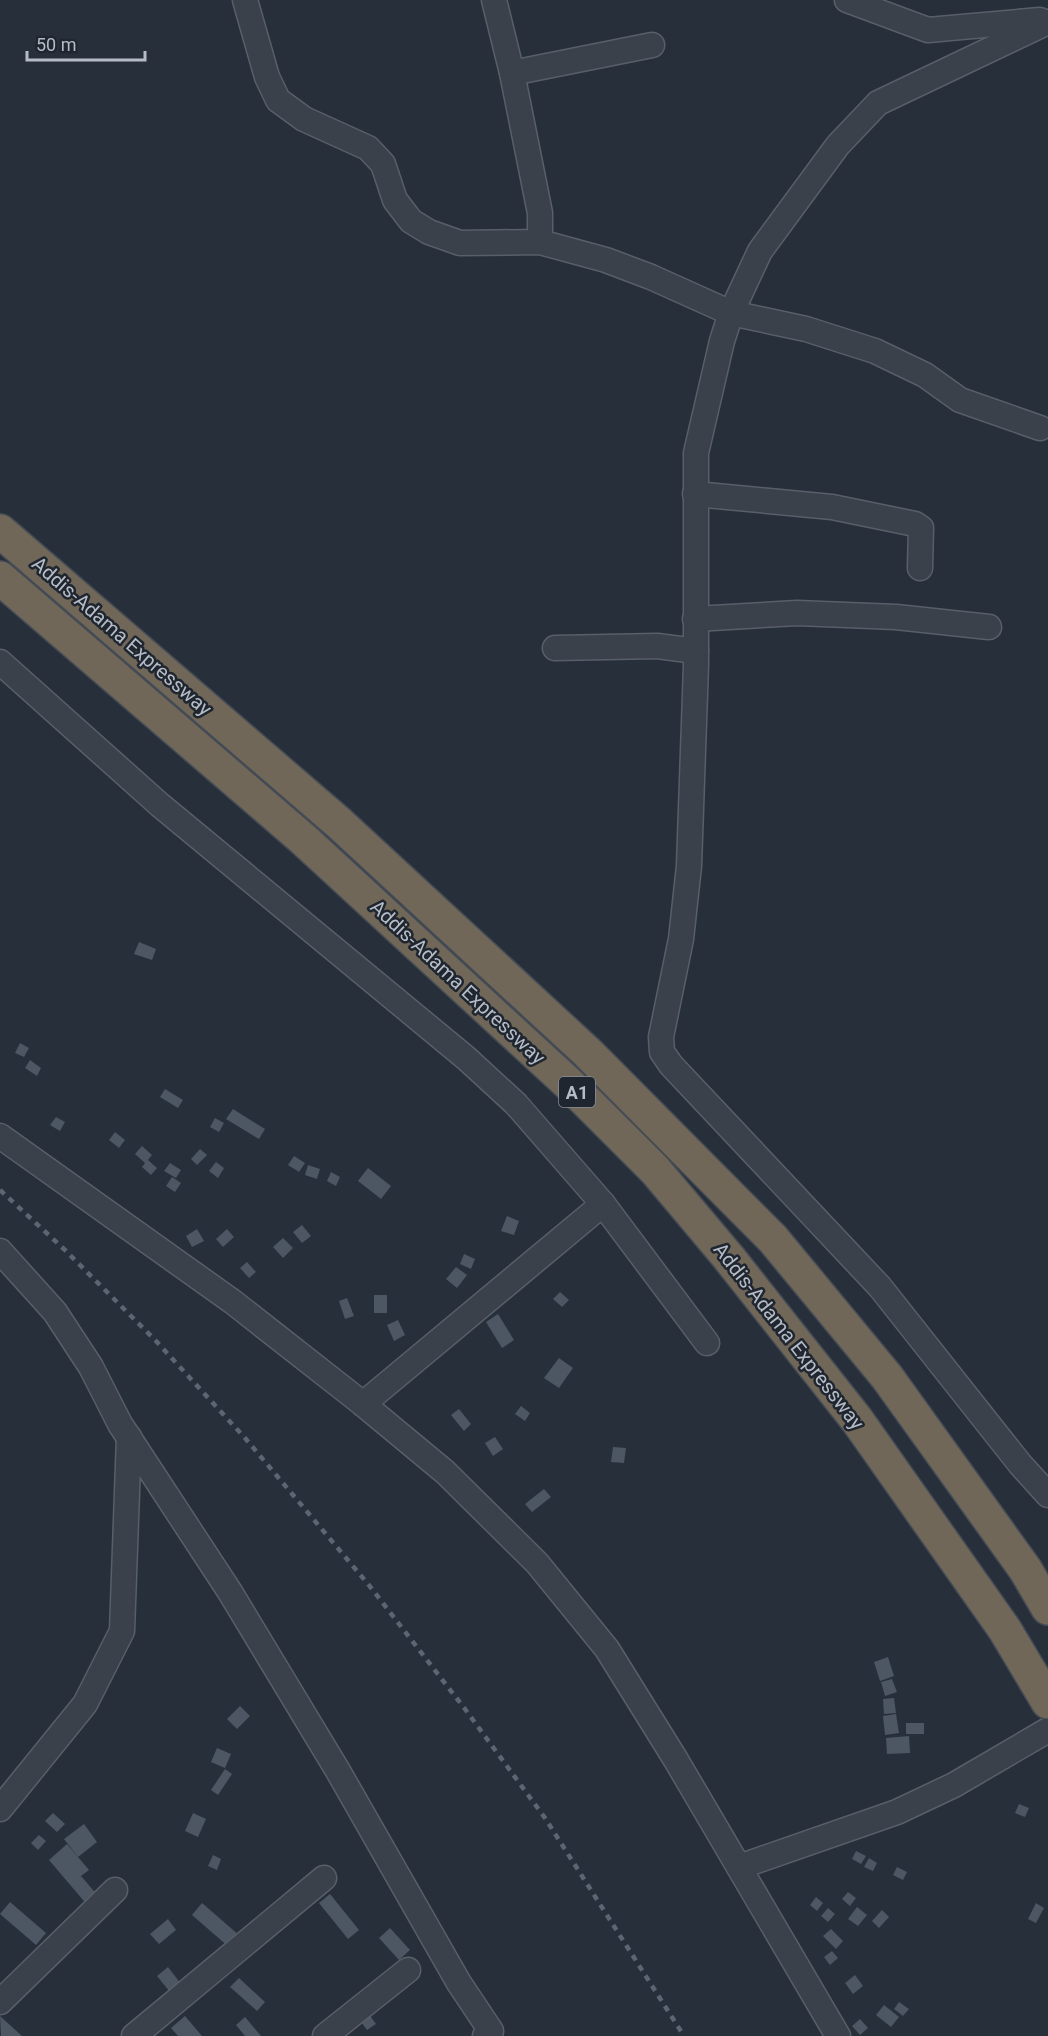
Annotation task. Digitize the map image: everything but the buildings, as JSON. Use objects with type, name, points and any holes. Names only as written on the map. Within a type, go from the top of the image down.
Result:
[{"type":"highway","name":"Addis-Adama Expressway","points":[[0,531],[348,831],[588,1053],[773,1239],[887,1377],[1025,1569],[1048,1608]]},
{"type":"highway","name":"Addis-Adama Expressway","points":[[0,578],[303,839],[569,1084],[655,1170],[729,1258],[857,1420],[1005,1630],[1048,1702]]},
{"type":"street","points":[[245,0],[267,77],[278,100],[304,119],[368,148],[383,164],[395,200],[411,221],[429,232],[460,243],[540,242],[606,260],[651,277],[731,313],[806,328],[875,351],[925,375],[960,400],[1040,428]]},
{"type":"street","points":[[494,0],[512,73],[540,213],[540,242]]},
{"type":"street","points":[[847,0],[928,30],[1048,21]]},
{"type":"street","points":[[1048,21],[878,103],[838,145],[760,251],[731,313],[722,341],[696,453],[696,651],[689,866],[681,939],[661,1036],[662,1052],[671,1065],[880,1287],[1020,1464],[1048,1495]]},
{"type":"street","points":[[512,73],[652,45]]},
{"type":"street","points":[[695,494],[832,507],[915,524],[921,528],[922,534],[920,568]]},
{"type":"street","points":[[695,619],[796,613],[896,617],[989,627]]},
{"type":"street","points":[[555,648],[657,646],[696,651]]},
{"type":"street","points":[[0,662],[160,805],[466,1058],[516,1104],[603,1204],[707,1343]]},
{"type":"street","points":[[0,1136],[233,1302],[363,1404],[445,1472],[528,1554],[600,1640],[676,1760],[838,2036]]},
{"type":"street","points":[[363,1404],[603,1204]]},
{"type":"street","points":[[0,1251],[55,1312],[92,1367],[120,1424],[230,1592],[326,1752],[459,1983],[491,2031],[485,2036]]},
{"type":"street","points":[[0,1809],[86,1704],[122,1631],[129,1437]]},
{"type":"street","points":[[739,1867],[897,1812],[954,1785],[1048,1730]]},
{"type":"street","points":[[134,2036],[324,1878]]},
{"type":"street","points":[[0,2002],[115,1890]]},
{"type":"street","points":[[325,2036],[408,1970]]},
{"type":"railway","points":[[0,1190],[65,1250],[156,1341],[245,1438],[368,1584],[465,1709],[545,1818],[684,2036]]}]
